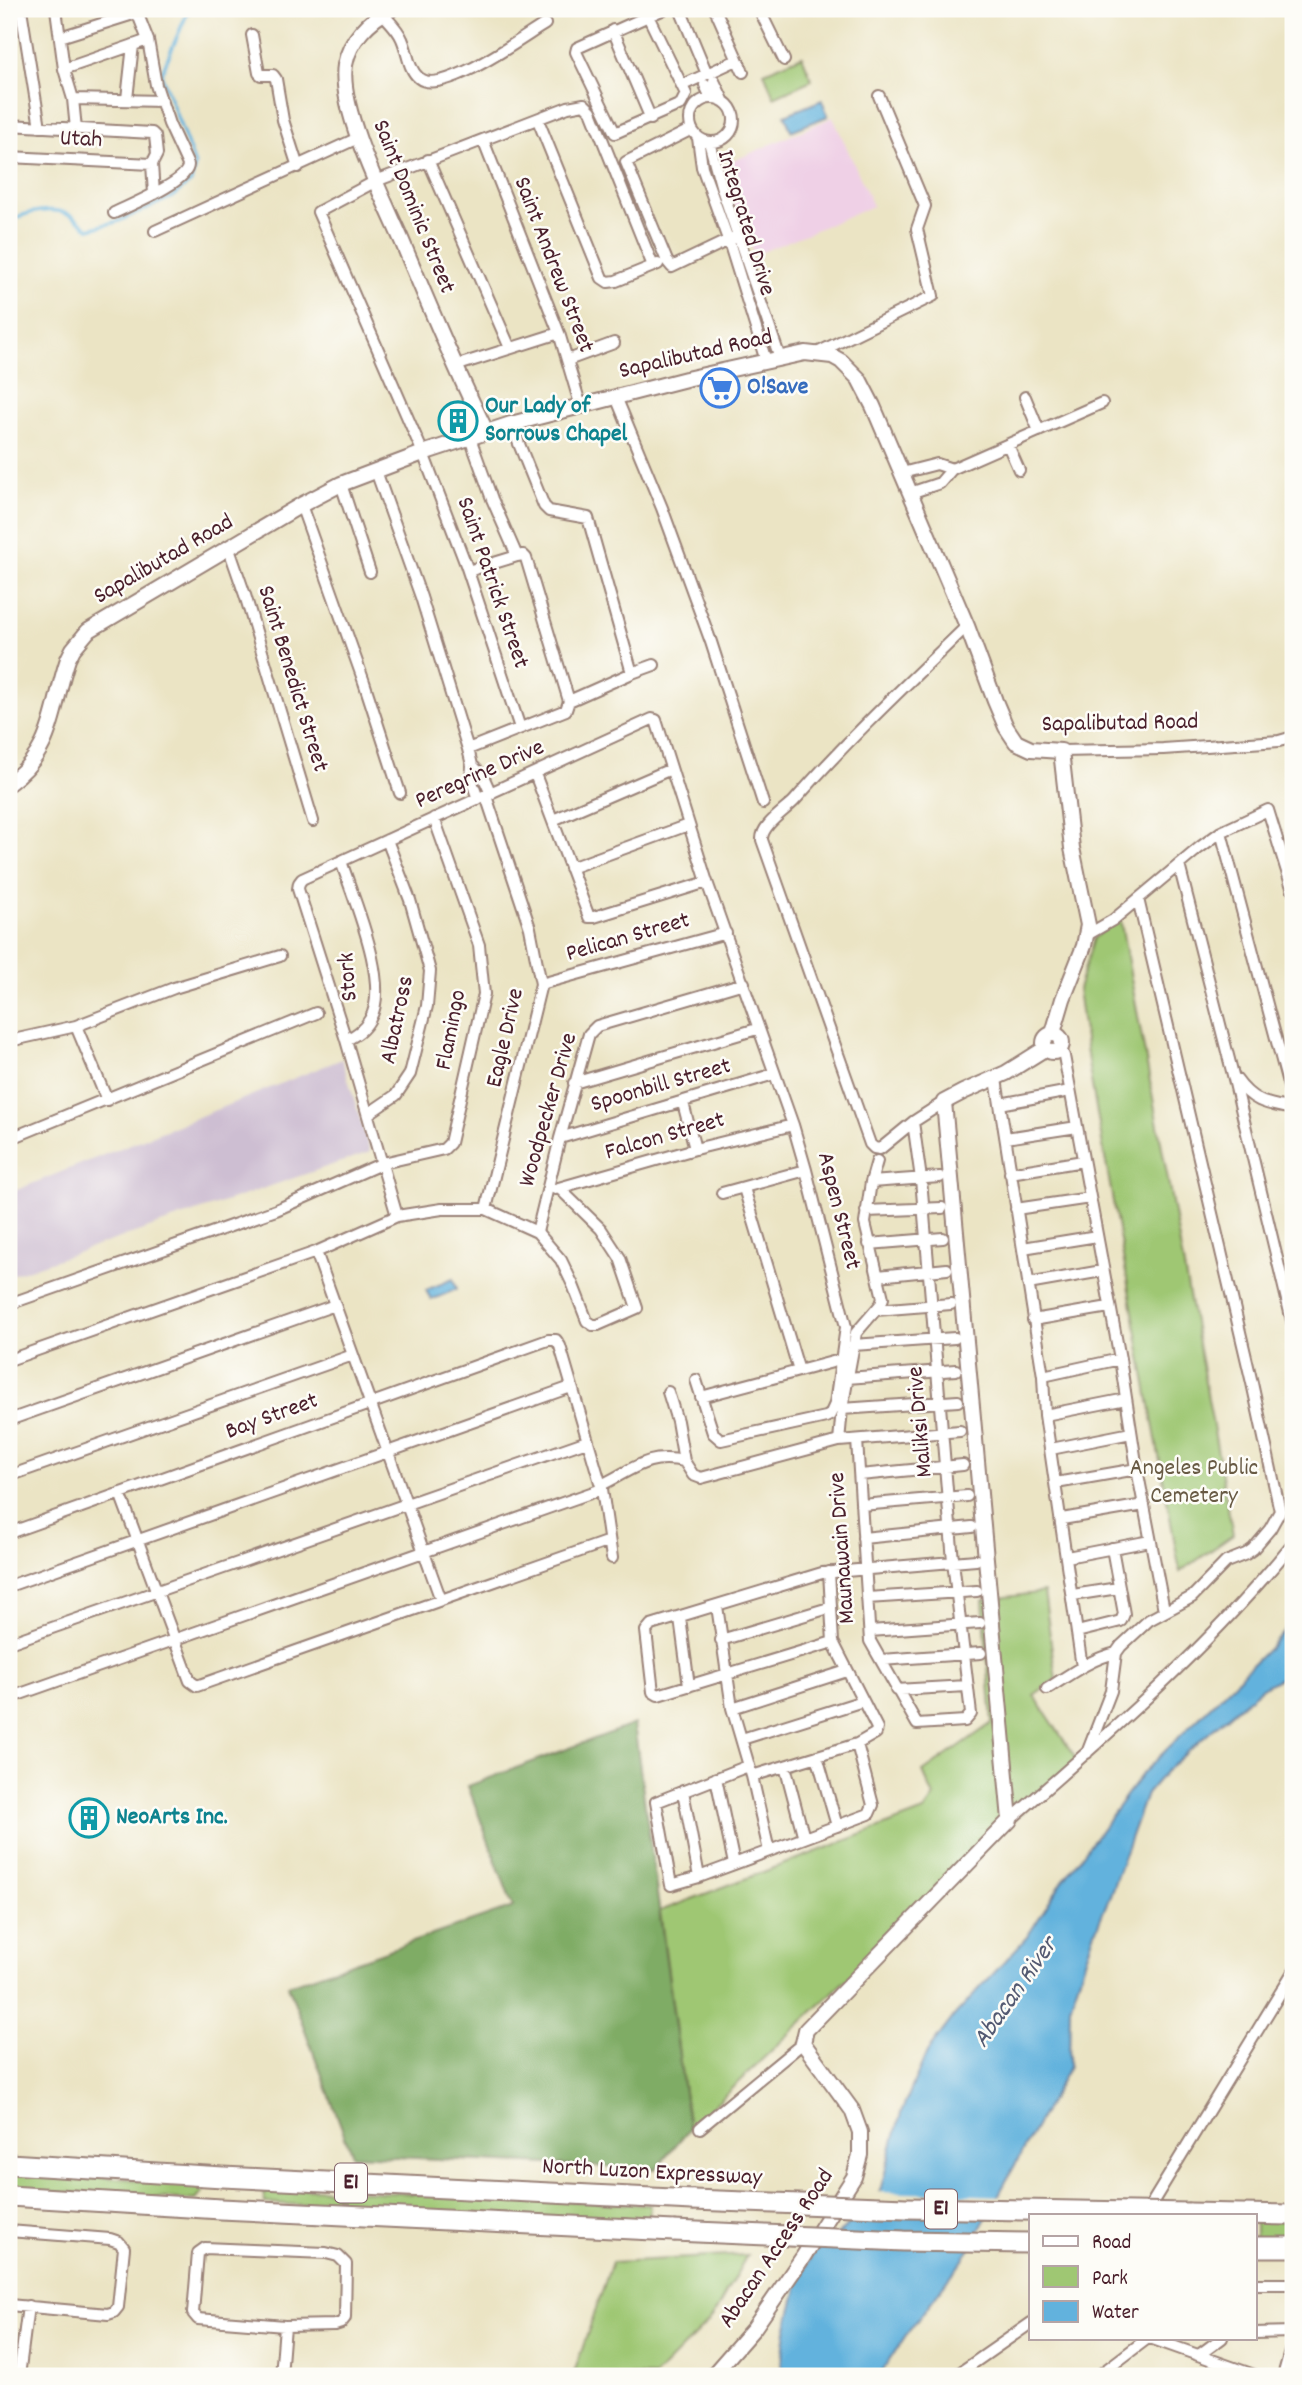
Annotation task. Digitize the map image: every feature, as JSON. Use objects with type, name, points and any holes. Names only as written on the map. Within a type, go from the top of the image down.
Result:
[{"type":"highway","name":"North Luzon Expressway","points":[[9,2164],[693,2200],[906,2208],[1241,2214]]},
{"type":"highway","name":"E1","points":[[9,2196],[674,2231],[904,2241],[1029,2243]]},
{"type":"highway","name":"North Luzon Expressway","points":[[1256,2214],[1293,2215]]},
{"type":"highway","points":[[1256,2247],[1293,2247]]},
{"type":"street","points":[[21,9],[40,127]]},
{"type":"street","points":[[56,9],[76,129]]},
{"type":"street","points":[[648,16],[686,94],[681,104],[615,133],[576,52],[577,48],[613,30],[664,9]]},
{"type":"street","points":[[680,9],[708,78],[732,110],[734,124],[728,136],[722,140],[699,136],[626,162],[667,261],[672,267],[734,238]]},
{"type":"street","points":[[715,9],[743,72]]},
{"type":"street","points":[[759,9],[784,60]]},
{"type":"street","points":[[60,37],[137,10],[148,40],[169,124],[188,165],[184,176],[114,213]]},
{"type":"street","points":[[379,12],[402,38],[411,66],[420,79],[432,84],[467,72],[545,24]]},
{"type":"street","name":"Saint Dominic Street","points":[[379,12],[354,43],[344,67],[346,94],[358,138],[455,366],[486,431]]},
{"type":"street","points":[[613,30],[650,119]]},
{"type":"street","points":[[252,34],[258,73],[273,75],[276,79],[283,120],[298,167]]},
{"type":"street","points":[[65,69],[148,40]]},
{"type":"street","points":[[127,99],[133,45]]},
{"type":"street","points":[[683,85],[708,78],[737,60]]},
{"type":"street","points":[[708,78],[711,98]]},
{"type":"street","points":[[817,353],[933,296],[917,229],[925,206],[879,96]]},
{"type":"street","points":[[699,136],[691,115],[693,109],[698,103],[711,98],[723,100]]},
{"type":"street","points":[[73,99],[162,101]]},
{"type":"street","points":[[376,181],[584,104],[588,107],[653,266]]},
{"type":"street","points":[[538,120],[602,278],[612,282],[667,261]]},
{"type":"street","points":[[9,125],[152,133],[155,136],[157,155],[152,163],[154,194]]},
{"type":"street","name":"Integrated Drive","points":[[699,136],[729,208],[734,238],[773,360]]},
{"type":"street","name":"Integrated Drive","points":[[699,136],[702,167],[718,212],[734,238]]},
{"type":"street","points":[[155,231],[358,138]]},
{"type":"street","name":"Saint Andrew Street","points":[[483,140],[559,333],[581,407]]},
{"type":"street","name":"Utah","points":[[9,158],[152,163]]},
{"type":"street","points":[[428,160],[510,348]]},
{"type":"street","name":"Saint Patrick Street","points":[[376,181],[318,212],[423,453],[468,571],[520,728]]},
{"type":"street","points":[[718,212],[729,208]]},
{"type":"street","points":[[455,366],[559,333]]},
{"type":"street","points":[[568,360],[614,343]]},
{"type":"street","name":"Sapalibutad Road","points":[[9,783],[25,772],[44,744],[68,659],[80,639],[100,623],[229,550],[301,505],[341,485],[486,431],[773,360],[817,353],[841,361],[859,379],[886,433],[967,626],[995,701],[1016,742],[1031,749],[1061,751],[1163,749],[1279,741],[1293,737]]},
{"type":"street","points":[[616,397],[662,508],[711,642],[763,803]]},
{"type":"street","points":[[1025,397],[1039,431]]},
{"type":"street","points":[[910,493],[940,483],[952,470],[1101,403]]},
{"type":"street","points":[[511,424],[544,506],[549,511],[588,518],[632,673]]},
{"type":"street","points":[[470,438],[492,499],[517,556]]},
{"type":"street","points":[[1008,445],[1019,470]]},
{"type":"street","points":[[902,473],[937,464],[952,470]]},
{"type":"street","name":"Eagle Drive","points":[[376,471],[421,597],[472,765],[483,776],[485,797],[530,928],[541,985],[486,1209]]},
{"type":"street","points":[[341,485],[370,572]]},
{"type":"street","points":[[301,505],[357,660],[400,793]]},
{"type":"street","name":"Saint Benedict Street","points":[[229,550],[313,821]]},
{"type":"street","points":[[468,571],[517,556],[523,555],[526,558],[569,701],[566,710],[468,749]]},
{"type":"street","points":[[967,626],[869,722],[790,806],[765,827],[762,834],[870,1144],[874,1148],[880,1149],[913,1122],[944,1102],[1053,1049],[1062,1039],[1053,1033],[1087,934],[1087,914],[1074,858],[1061,751]]},
{"type":"street","points":[[569,701],[654,665]]},
{"type":"street","name":"Peregrine Drive","points":[[397,1216],[346,1040],[298,889],[299,883],[302,879],[652,719],[658,724],[688,825],[774,1074]]},
{"type":"street","points":[[553,820],[671,769]]},
{"type":"street","points":[[535,774],[587,913],[594,917],[707,882]]},
{"type":"street","points":[[1087,934],[1113,920],[1221,832],[1268,810],[1293,891]]},
{"type":"street","name":"Flamingo","points":[[383,1163],[438,1152],[450,1143],[484,994],[479,945],[434,818]]},
{"type":"street","points":[[570,869],[688,825]]},
{"type":"street","points":[[1221,832],[1293,1102]]},
{"type":"street","name":"Albatross","points":[[368,1114],[396,1095],[410,1074],[427,1006],[430,971],[410,901],[387,840]]},
{"type":"street","name":"Stork","points":[[341,862],[372,955],[376,993],[372,1017],[360,1032],[346,1040]]},
{"type":"street","points":[[1180,865],[1293,1325]]},
{"type":"street","points":[[1047,1689],[1097,1658],[1116,1653],[1134,1633],[1164,1610],[1192,1597],[1226,1562],[1253,1549],[1270,1529],[1280,1511],[1138,899]]},
{"type":"street","name":"Pelican Street","points":[[541,985],[726,933]]},
{"type":"street","points":[[9,1041],[76,1026],[174,988],[280,956]]},
{"type":"street","name":"Woodpecker Drive","points":[[537,1232],[554,1189],[559,1138],[589,1034],[597,1026],[744,983]]},
{"type":"street","points":[[9,1139],[316,1013]]},
{"type":"street","points":[[76,1026],[107,1100]]},
{"type":"street","points":[[574,1083],[757,1029]]},
{"type":"street","points":[[1053,1049],[1064,1056],[1164,1610]]},
{"type":"street","name":"Spoonbill Street","points":[[559,1138],[774,1074]]},
{"type":"street","name":"Aspen Street","points":[[701,1397],[713,1433],[721,1440],[826,1417],[830,1415],[835,1404],[846,1327],[806,1170],[774,1074]]},
{"type":"street","points":[[1233,1075],[1244,1091],[1254,1099],[1293,1109]]},
{"type":"street","points":[[996,1079],[1043,1376],[1045,1415],[1082,1667]]},
{"type":"street","points":[[1000,1104],[1070,1091]]},
{"type":"street","points":[[944,1102],[1010,1820]]},
{"type":"street","points":[[683,1103],[695,1149]]},
{"type":"street","name":"Maliksi Drive","points":[[913,1122],[934,1305],[953,1561],[971,1714],[965,1721],[917,1724]]},
{"type":"street","name":"Falcon Street","points":[[554,1189],[695,1149],[793,1125]]},
{"type":"street","points":[[1006,1138],[1077,1127]]},
{"type":"street","points":[[839,1441],[853,1345],[858,1329],[883,1298],[866,1233],[866,1211],[877,1161]]},
{"type":"street","points":[[1010,1173],[1083,1161]]},
{"type":"street","points":[[9,1304],[276,1210],[383,1163]]},
{"type":"street","points":[[722,1194],[806,1170]]},
{"type":"street","points":[[871,1182],[940,1177]]},
{"type":"street","points":[[744,1188],[799,1371]]},
{"type":"street","points":[[9,1360],[316,1252],[397,1216],[442,1209],[486,1209],[537,1232],[561,1260],[587,1321],[593,1325],[637,1308],[620,1258],[601,1229],[554,1189]]},
{"type":"street","points":[[1016,1209],[1090,1198]]},
{"type":"street","points":[[866,1211],[942,1208]]},
{"type":"street","points":[[1023,1248],[1097,1236]]},
{"type":"street","points":[[869,1244],[943,1238]]},
{"type":"street","points":[[316,1252],[441,1600]]},
{"type":"street","points":[[878,1276],[947,1269]]},
{"type":"street","points":[[1028,1284],[1102,1271]]},
{"type":"street","points":[[876,1310],[951,1304]]},
{"type":"street","points":[[9,1420],[335,1305]]},
{"type":"street","points":[[1033,1320],[1109,1307]]},
{"type":"street","points":[[853,1345],[955,1338]]},
{"type":"street","name":"Bay Street","points":[[9,1533],[548,1340],[556,1340],[560,1346],[571,1387]]},
{"type":"street","points":[[9,1476],[353,1355]]},
{"type":"street","points":[[696,1380],[701,1397],[840,1360]]},
{"type":"street","points":[[1043,1376],[1119,1360]]},
{"type":"street","points":[[847,1378],[956,1370]]},
{"type":"street","points":[[9,1586],[571,1387],[602,1487],[612,1558]]},
{"type":"street","points":[[668,1392],[677,1421],[684,1461],[693,1475],[701,1478],[839,1441],[960,1431]]},
{"type":"street","points":[[1045,1415],[1126,1399]]},
{"type":"street","points":[[842,1409],[958,1401]]},
{"type":"street","points":[[1051,1449],[1131,1433]]},
{"type":"street","name":"Maunawain Drive","points":[[857,1440],[870,1641],[917,1724]]},
{"type":"street","points":[[9,1643],[587,1441]]},
{"type":"street","points":[[9,1698],[424,1553],[602,1487],[636,1465],[666,1457],[684,1461]]},
{"type":"street","points":[[860,1475],[963,1465]]},
{"type":"street","points":[[1055,1483],[1137,1469]]},
{"type":"street","points":[[120,1493],[190,1681],[197,1686],[609,1541]]},
{"type":"street","points":[[861,1505],[967,1496]]},
{"type":"street","points":[[1062,1519],[1144,1505]]},
{"type":"street","points":[[863,1538],[972,1527]]},
{"type":"street","points":[[1067,1557],[1150,1541]]},
{"type":"street","points":[[700,2128],[803,2043],[806,2030],[1010,1820],[1087,1753],[1229,1618],[1293,1543]]},
{"type":"street","points":[[1077,1632],[1121,1621],[1124,1614],[1112,1548]]},
{"type":"street","points":[[832,1642],[658,1695],[653,1692],[646,1631],[651,1625],[829,1572],[976,1560]]},
{"type":"street","points":[[829,1572],[832,1642],[877,1728],[873,1736],[857,1744],[785,1766],[716,1778],[656,1802],[670,1883],[673,1886],[699,1877],[869,1814],[873,1810],[857,1744]]},
{"type":"street","points":[[1073,1595],[1118,1588]]},
{"type":"street","points":[[867,1598],[977,1591]]},
{"type":"street","points":[[717,1606],[732,1708],[769,1851]]},
{"type":"street","points":[[721,1640],[830,1608]]},
{"type":"street","points":[[680,1618],[689,1686]]},
{"type":"street","points":[[870,1631],[980,1623]]},
{"type":"street","points":[[881,1660],[981,1653]]},
{"type":"street","points":[[1087,1753],[1111,1691],[1116,1653]]},
{"type":"street","points":[[732,1708],[847,1671]]},
{"type":"street","points":[[896,1690],[967,1686]]},
{"type":"street","points":[[742,1739],[863,1701]]},
{"type":"street","points":[[817,1756],[837,1826]]},
{"type":"street","points":[[785,1766],[804,1838]]},
{"type":"street","points":[[716,1778],[734,1864]]},
{"type":"street","points":[[682,1791],[699,1877]]},
{"type":"street","points":[[1146,2214],[1293,1972]]},
{"type":"street","name":"Abacan Access Road","points":[[712,2376],[754,2328],[854,2177],[860,2155],[860,2132],[852,2110],[803,2043]]},
{"type":"street","points":[[9,2231],[110,2239],[124,2248],[118,2307],[114,2312],[108,2314],[9,2305]]},
{"type":"street","points":[[205,2248],[326,2253],[338,2256],[346,2264],[345,2318],[335,2325],[285,2326],[198,2319],[193,2313],[198,2253],[205,2248]]},
{"type":"street","points":[[1256,2284],[1293,2284]]},
{"type":"street","points":[[19,2376],[28,2306]]},
{"type":"street","points":[[955,2376],[1029,2324]]},
{"type":"street","points":[[281,2376],[285,2326]]},
{"type":"street","points":[[1256,2333],[1293,2332]]},
{"type":"street","points":[[1098,2376],[1146,2340]]},
{"type":"street","points":[[1155,2340],[1257,2376]]},
{"type":"street","points":[[1199,2355],[1219,2340]]},
{"type":"street","points":[[1283,2376],[1293,2342]]},
{"type":"shaded area","points":[[833,117],[873,206],[755,255],[717,168]]},
{"type":"shaded area","points":[[342,1059],[370,1152],[9,1276],[9,1193]]},
{"type":"green space","points":[[802,56],[812,80],[774,97],[764,72]]},
{"type":"green space","name":"Angeles Public Cemetery","points":[[1120,918],[1233,1535],[1180,1572],[1089,1069],[1078,989],[1094,938]]},
{"type":"green space","points":[[1044,1592],[1056,1679],[1034,1695],[1077,1760],[689,2129],[660,1911],[924,1811],[934,1797],[923,1772],[992,1723],[983,1600]]},
{"type":"green space","points":[[634,1724],[689,2129],[656,2169],[352,2155],[288,1985],[513,1907],[468,1786]]},
{"type":"green space","points":[[9,2169],[198,2185],[203,2192],[196,2200],[9,2190]]},
{"type":"green space","points":[[271,2187],[650,2205],[649,2224],[265,2203],[263,2193]]},
{"type":"green space","points":[[1256,2221],[1293,2221],[1293,2240],[1256,2240]]},
{"type":"green space","points":[[747,2255],[712,2318],[655,2376],[573,2376],[612,2262]]},
{"type":"water","points":[[822,100],[828,116],[791,131],[785,115]]},
{"type":"water","points":[[453,1279],[457,1289],[431,1300],[426,1290]]},
{"type":"water","name":"Abacan River","points":[[1293,1620],[1293,1671],[1262,1688],[1237,1708],[1165,1772],[1146,1794],[1070,2007],[1069,2066],[963,2260],[906,2335],[879,2376],[780,2376],[786,2331],[798,2284],[812,2254],[854,2221],[880,2191],[901,2113],[927,2052],[952,2019],[1027,1937],[1060,1885],[1143,1773],[1270,1647]]},
{"type":"pier","points":[[874,2192],[1003,2196],[992,2215],[857,2211]]},
{"type":"waterway","points":[[9,221],[31,213],[55,211],[71,215],[89,229],[119,221],[172,197],[191,182],[195,165],[161,74],[189,9]]},
{"type":"waterway","points":[[9,278],[9,287]]},
{"type":"place","name":"O!Save","points":[[720,388]]},
{"type":"place","name":"Our Lady of Sorrows Chapel","points":[[458,421]]},
{"type":"place","name":"NeoArts Inc.","points":[[89,1818]]}]
